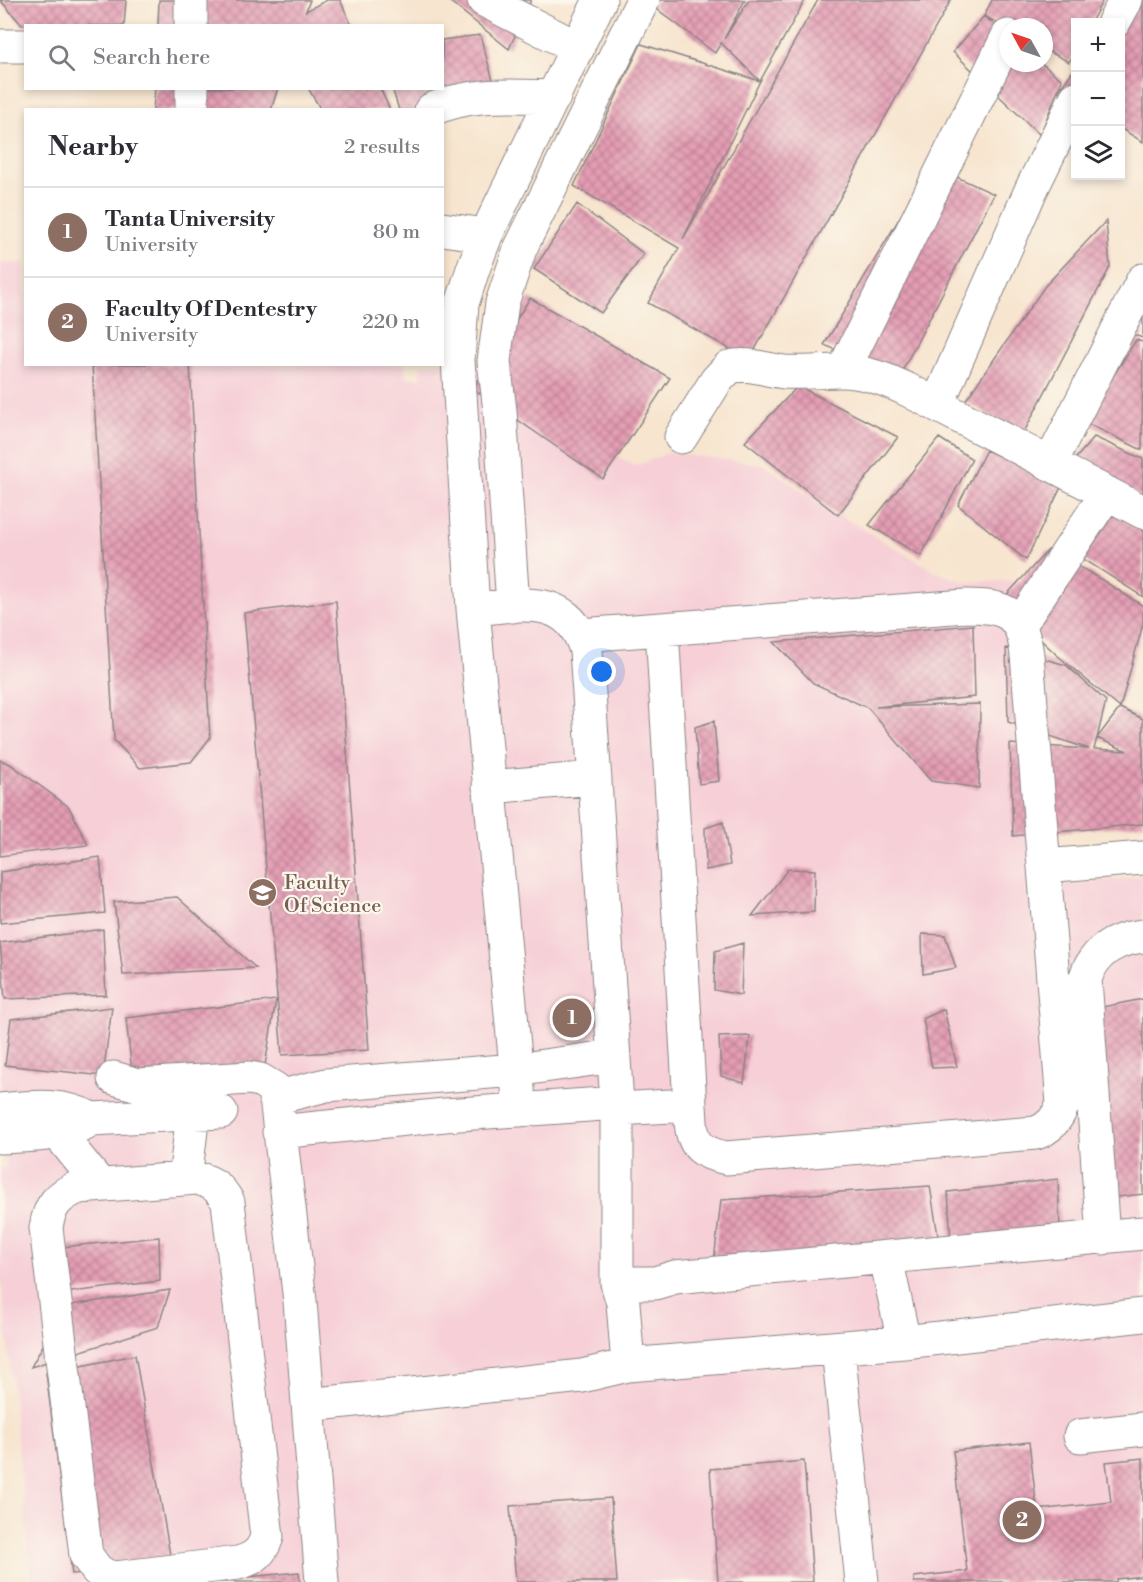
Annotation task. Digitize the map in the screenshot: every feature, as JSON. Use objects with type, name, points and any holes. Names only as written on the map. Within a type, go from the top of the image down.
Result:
[{"type":"lane","points":[[191,0],[191,24]]},
{"type":"lane","points":[[484,0],[578,48]]},
{"type":"lane","points":[[520,1110],[473,609],[458,360],[462,304],[486,236],[600,0]]},
{"type":"lane","points":[[513,606],[495,361],[498,322],[507,283],[520,249],[643,0]]},
{"type":"lane","points":[[1116,18],[1126,0]]},
{"type":"lane","points":[[0,46],[24,46]]},
{"type":"lane","points":[[843,371],[999,53]]},
{"type":"lane","points":[[192,90],[192,108]]},
{"type":"lane","points":[[435,108],[465,98],[554,97]]},
{"type":"lane","points":[[937,405],[1031,190],[1071,108]]},
{"type":"lane","points":[[444,229],[486,236]]},
{"type":"lane","points":[[1050,464],[1143,280]]},
{"type":"lane","points":[[681,437],[716,381],[729,367],[747,366],[786,372],[865,373],[887,380],[1143,512]]},
{"type":"lane","points":[[461,415],[500,411]]},
{"type":"lane","points":[[1019,626],[1107,493]]},
{"type":"lane","points":[[473,609],[531,604],[547,606],[573,622],[586,650],[617,1106],[617,1283],[622,1303],[628,1365]]},
{"type":"lane","points":[[581,635],[966,606],[990,606],[1011,615],[1024,633],[1027,655],[1063,1104],[1055,1120],[1036,1133],[726,1158],[709,1155],[696,1142],[692,1132],[690,1105],[662,629]]},
{"type":"lane","points":[[489,787],[595,777]]},
{"type":"lane","points":[[1044,866],[1143,858]]},
{"type":"lane","points":[[1103,1238],[1085,979],[1089,968],[1103,950],[1115,942],[1143,936]]},
{"type":"lane","points":[[275,1098],[327,1084],[516,1070],[614,1056]]},
{"type":"lane","points":[[114,1078],[138,1085],[249,1078],[260,1080],[275,1089],[300,1301],[322,1582]]},
{"type":"lane","points":[[279,1132],[445,1114],[690,1105]]},
{"type":"lane","points":[[0,1110],[57,1107],[81,1113],[92,1119]]},
{"type":"lane","points":[[0,1137],[58,1133],[92,1119],[207,1113],[185,1179]]},
{"type":"lane","points":[[58,1133],[100,1185]]},
{"type":"lane","points":[[196,1178],[210,1181],[221,1190],[228,1202],[267,1537],[260,1552],[246,1561],[116,1578],[106,1576],[97,1570],[86,1555],[46,1228],[48,1214],[54,1202],[65,1192],[79,1187],[100,1185],[196,1178]]},
{"type":"lane","points":[[617,1283],[655,1283],[675,1276],[1143,1233]]},
{"type":"lane","points":[[886,1258],[904,1342]]},
{"type":"lane","points":[[308,1405],[582,1376],[628,1365],[904,1342],[1143,1315]]},
{"type":"lane","points":[[838,1348],[862,1582]]},
{"type":"lane","points":[[1080,1436],[1143,1429]]},
{"type":"shaded area","points":[[24,262],[24,366],[405,366],[406,378],[421,378],[422,366],[444,366],[444,359],[499,361],[578,435],[635,466],[668,453],[763,464],[825,507],[936,572],[964,582],[1018,581],[1017,632],[1046,887],[1143,876],[1143,1582],[32,1582],[0,1269],[0,1169],[6,1168],[4,1150],[0,1150],[0,264]]},
{"type":"building","points":[[0,0],[126,0],[124,24],[22,25]]},
{"type":"building","points":[[159,0],[310,0],[306,11],[327,0],[340,0],[351,24],[158,24]]},
{"type":"building","points":[[448,0],[531,0],[509,49]]},
{"type":"building","points":[[657,0],[745,0],[724,39],[749,0],[805,0],[760,81],[721,43],[715,53],[653,6]]},
{"type":"building","points":[[818,0],[951,0],[749,360],[648,303],[679,248],[574,186],[641,44],[760,81],[683,239]]},
{"type":"building","points":[[992,0],[1103,0],[1093,18],[1071,18],[1071,59],[1069,62],[1053,54],[1053,18],[999,18],[999,24],[984,16]]},
{"type":"building","points":[[1124,0],[1143,0],[1143,142],[1125,131],[1125,18],[1121,18]]},
{"type":"building","points":[[984,16],[999,28],[999,72],[1052,72],[1062,80],[1040,135],[953,52]]},
{"type":"building","points":[[480,35],[493,80],[430,108],[398,108],[393,90],[444,90],[444,40]]},
{"type":"building","points":[[1071,74],[1071,99],[1058,91]]},
{"type":"building","points":[[155,90],[277,90],[272,108],[153,108]]},
{"type":"building","points":[[309,90],[381,90],[389,108],[320,108]]},
{"type":"building","points":[[931,165],[994,194],[900,375],[824,345]]},
{"type":"building","points":[[577,204],[644,254],[601,313],[534,269]]},
{"type":"building","points":[[1106,221],[1110,267],[1023,434],[965,401],[1045,286]]},
{"type":"building","points":[[530,298],[670,378],[603,479],[473,389]]},
{"type":"building","points":[[1143,314],[1143,338],[1131,334]]},
{"type":"building","points":[[1136,340],[1143,342],[1142,450],[1084,422]]},
{"type":"building","points":[[92,366],[190,366],[210,738],[191,762],[140,768],[114,740]]},
{"type":"building","points":[[798,386],[898,437],[838,515],[745,442]]},
{"type":"building","points":[[1094,437],[1143,459],[1143,498],[1071,464]]},
{"type":"building","points":[[939,438],[972,459],[921,556],[869,525]]},
{"type":"building","points":[[986,450],[1062,485],[1026,560],[958,505]]},
{"type":"building","points":[[1111,505],[1143,522],[1143,597],[1063,546]]},
{"type":"building","points":[[1048,550],[1091,573],[1143,606],[1143,624],[1120,708],[1057,655],[1000,602]]},
{"type":"building","points":[[336,601],[369,1050],[282,1055],[244,613]]},
{"type":"building","points":[[973,625],[975,697],[876,707],[980,704],[979,788],[931,781],[868,708],[813,683],[774,642]]},
{"type":"building","points":[[1006,648],[1066,665],[1106,701],[1097,738],[1120,708],[1143,719],[1143,824],[1013,836],[1010,744],[1089,749],[1008,722]],"holes":[[[1097,738],[1127,751],[1094,749]]]},
{"type":"building","points":[[714,721],[719,781],[699,784],[695,727]]},
{"type":"building","points":[[0,760],[10,764],[69,807],[88,845],[0,856]]},
{"type":"building","points":[[723,822],[730,865],[706,870],[705,828]]},
{"type":"building","points":[[100,857],[105,913],[0,923],[0,872]]},
{"type":"building","points":[[788,869],[815,870],[814,912],[752,916]]},
{"type":"building","points":[[177,897],[256,968],[123,975],[114,902]]},
{"type":"building","points":[[103,929],[106,995],[5,999],[0,943]]},
{"type":"building","points":[[922,934],[945,935],[956,968],[923,974]]},
{"type":"building","points":[[743,943],[741,995],[714,990],[715,951]]},
{"type":"building","points":[[1143,999],[1143,1194],[1100,1199],[1087,1010]]},
{"type":"building","points":[[276,1000],[264,1071],[134,1092],[126,1018]]},
{"type":"building","points":[[112,1007],[103,1076],[5,1065],[11,1019]]},
{"type":"building","points":[[944,1009],[957,1067],[932,1068],[923,1019]]},
{"type":"building","points":[[750,1036],[744,1083],[721,1076],[719,1037]]},
{"type":"building","points":[[1058,1179],[1060,1229],[951,1243],[948,1192]]},
{"type":"building","points":[[930,1186],[940,1248],[713,1270],[721,1200]]},
{"type":"building","points":[[159,1237],[160,1281],[64,1293],[62,1247]]},
{"type":"building","points":[[170,1290],[158,1327],[31,1367],[65,1306]]},
{"type":"building","points":[[135,1355],[172,1566],[72,1574],[46,1373]]},
{"type":"building","points":[[1029,1442],[1037,1510],[1111,1502],[1106,1462],[1143,1458],[1143,1576],[1116,1579],[1116,1582],[914,1582],[914,1577],[967,1571],[953,1451]]},
{"type":"building","points":[[804,1461],[813,1582],[718,1582],[710,1469]]},
{"type":"building","points":[[611,1498],[617,1582],[516,1582],[510,1506]]},
{"type":"building","points":[[299,1572],[300,1582],[215,1582],[215,1580]]},
{"type":"place","name":"Faculty Of Science","points":[[263,893]]},
{"type":"place","name":"Tanta University","points":[[572,1018]]},
{"type":"place","name":"Faculty Of Dentestry","points":[[1022,1520]]}]
